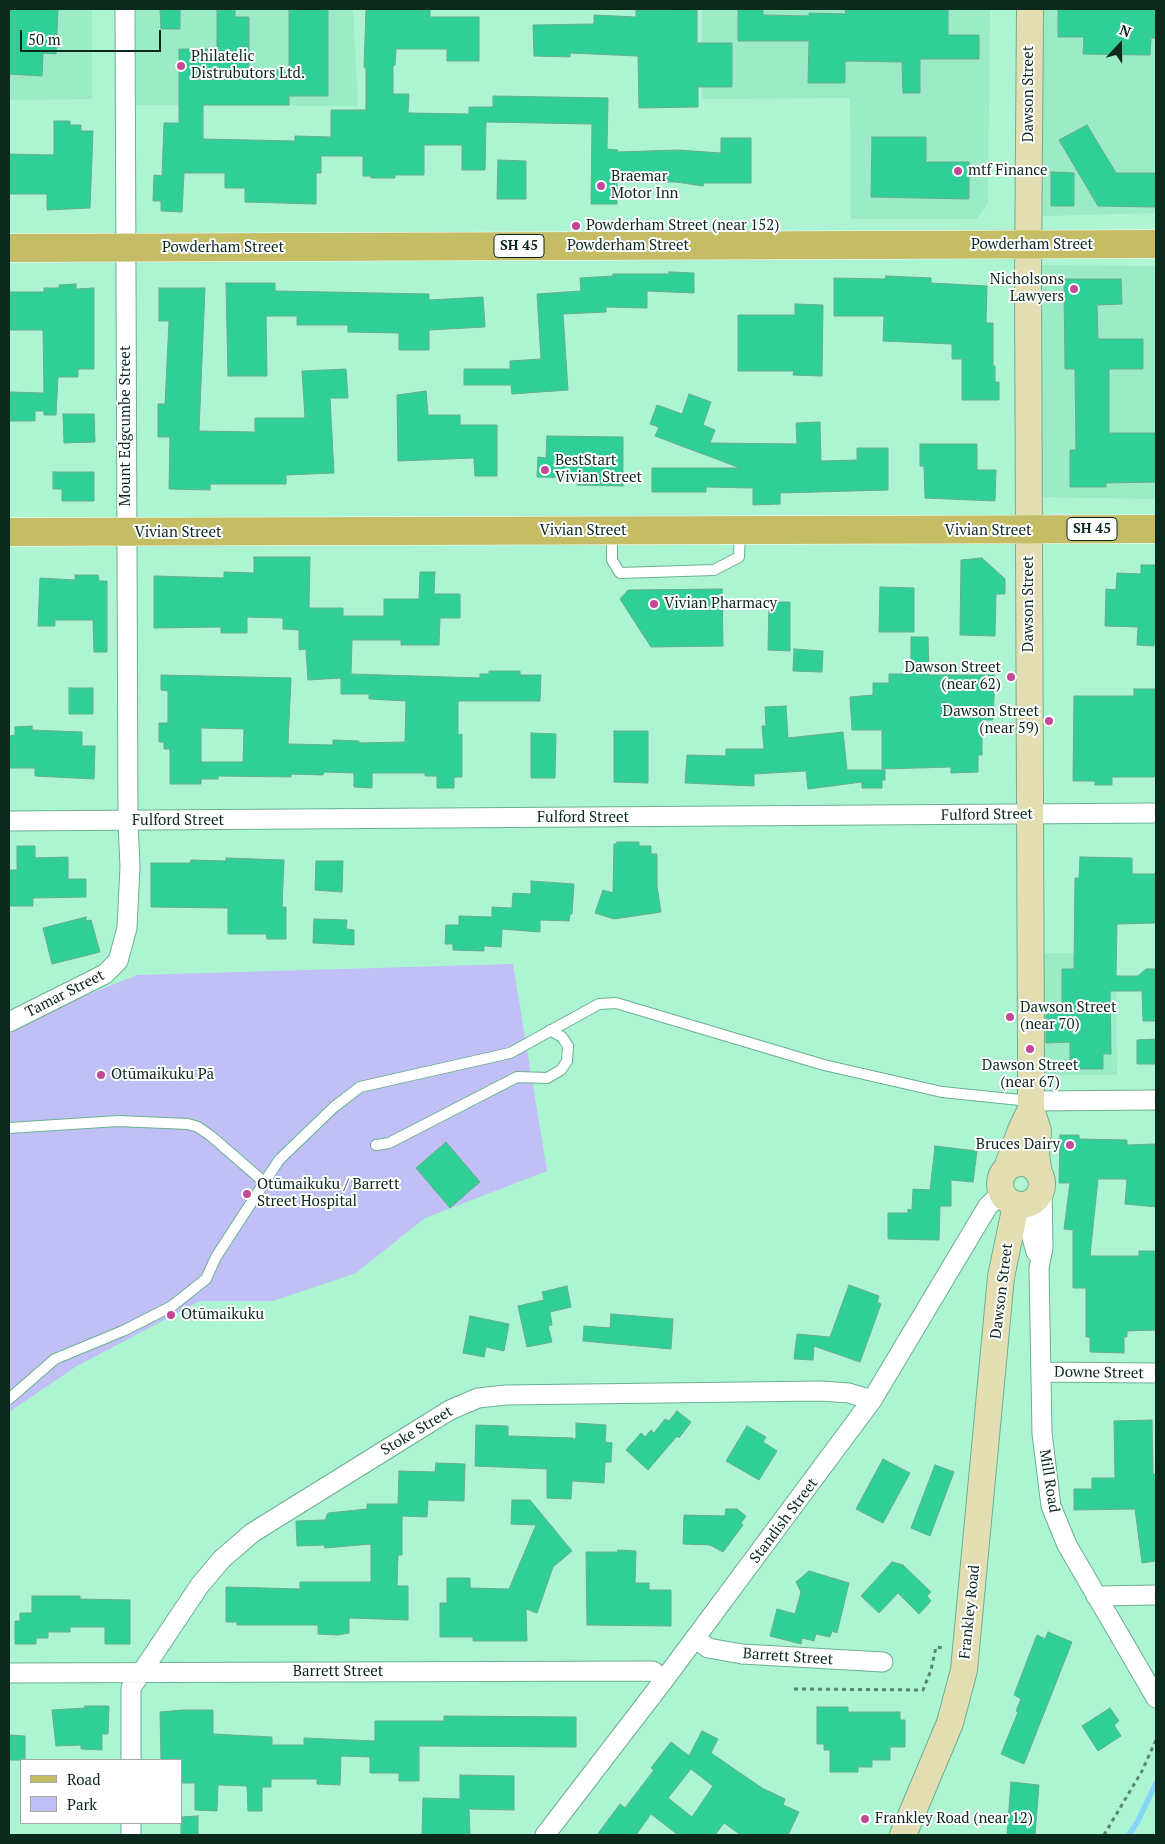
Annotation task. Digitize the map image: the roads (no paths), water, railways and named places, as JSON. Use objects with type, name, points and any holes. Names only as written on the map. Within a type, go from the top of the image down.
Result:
[{"type":"main road","name":"Powderham Street","points":[[9,248],[1029,246],[1156,244]]},
{"type":"main road","name":"Vivian Street","points":[[9,532],[1028,531],[1156,529]]},
{"type":"street","name":"Mount Edgcumbe Street","points":[[118,961],[127,928],[130,867],[128,821],[125,9]]},
{"type":"street","name":"Dawson Street","points":[[1030,9],[1028,531],[1032,1105],[1038,1131],[1036,1155],[1041,1181]]},
{"type":"street","name":"Fulford Street","points":[[9,822],[1156,813]]},
{"type":"street","name":"Tamar Street","points":[[9,1022],[105,974],[118,961]]},
{"type":"street","points":[[1032,1105],[1156,1100]]},
{"type":"street","name":"Dawson Street","points":[[992,1377],[1001,1277],[1021,1130],[1032,1105]]},
{"type":"street","points":[[1024,1164],[1035,1169],[1041,1181],[1036,1200],[1012,1193],[1012,1165],[1024,1164]]},
{"type":"street","name":"Mill Road","points":[[1041,1181],[1043,1248],[1040,1268],[1042,1433],[1051,1506],[1059,1531],[1156,1698]]},
{"type":"street","name":"Mill Road","points":[[1012,1193],[1040,1268]]},
{"type":"street","name":"Standish Street","points":[[545,1835],[664,1680],[872,1400],[988,1206],[1012,1193]]},
{"type":"street","name":"Downe Street","points":[[1041,1372],[1156,1373]]},
{"type":"street","name":"Frankley Road","points":[[903,1835],[959,1696],[967,1652],[992,1377]]},
{"type":"street","name":"Stoke Street","points":[[131,1759],[131,1688],[200,1585],[222,1559],[252,1533],[450,1410],[478,1398],[516,1395],[820,1391],[850,1393],[872,1400]]},
{"type":"street","points":[[1096,1596],[1156,1595]]},
{"type":"street","name":"Barrett Street","points":[[695,1638],[708,1648],[742,1654],[884,1662]]},
{"type":"street","name":"Barrett Street","points":[[9,1673],[653,1671],[664,1680]]},
{"type":"lane","points":[[612,531],[612,560],[620,573],[714,570],[739,557],[740,530]]},
{"type":"lane","points":[[9,1399],[55,1359],[125,1330],[172,1306],[206,1278],[216,1257],[279,1160],[334,1107],[360,1086],[510,1052],[599,1004],[616,1003],[824,1065],[942,1092],[1032,1105]]},
{"type":"lane","points":[[376,1145],[389,1143],[518,1077],[547,1078],[561,1070],[567,1061],[568,1046],[562,1037],[550,1030]]},
{"type":"lane","points":[[9,1128],[118,1121],[188,1124],[198,1127],[211,1136],[264,1182]]},
{"type":"waterway","points":[[1129,1835],[1138,1821],[1156,1783]]},
{"type":"place","name":"Philatelic Distrubutors Ltd.","points":[[181,66]]},
{"type":"place","name":"mtf Finance","points":[[958,171]]},
{"type":"place","name":"Braemar Motor Inn","points":[[601,186]]},
{"type":"place","name":"Powderham Street (near 152)","points":[[576,226]]},
{"type":"place","name":"Nicholsons Lawyers","points":[[1074,289]]},
{"type":"place","name":"BestStart Vivian Street","points":[[545,470]]},
{"type":"place","name":"Vivian Pharmacy","points":[[654,604]]},
{"type":"place","name":"Dawson Street (near 62)","points":[[1011,677]]},
{"type":"place","name":"Dawson Street (near 59)","points":[[1049,721]]},
{"type":"place","name":"Dawson Street (near 70)","points":[[1010,1017]]},
{"type":"place","name":"Dawson Street (near 67)","points":[[1030,1049]]},
{"type":"place","name":"Otūmaikuku Pā","points":[[101,1075]]},
{"type":"place","name":"Bruces Dairy","points":[[1070,1145]]},
{"type":"place","name":"Otūmaikuku / Barrett Street Hospital","points":[[247,1194]]},
{"type":"place","name":"Otūmaikuku","points":[[171,1315]]},
{"type":"place","name":"Frankley Road (near 12)","points":[[865,1819]]}]
